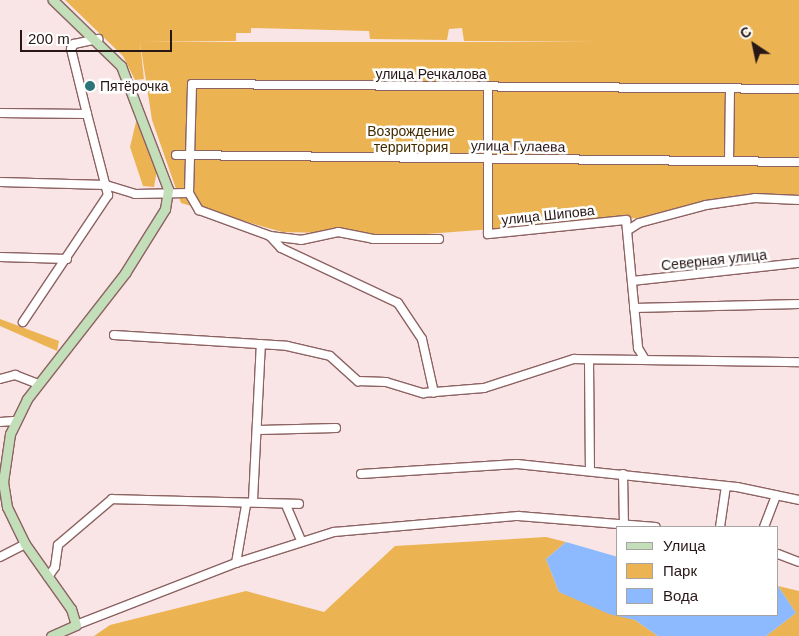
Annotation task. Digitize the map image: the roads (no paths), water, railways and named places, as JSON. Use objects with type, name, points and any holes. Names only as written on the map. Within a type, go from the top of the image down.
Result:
[{"type":"main road","points":[[51,636],[76,625],[71,609],[25,544],[2,500],[5,458],[14,421],[38,384],[125,274],[165,209],[168,193],[135,95],[115,56],[52,0]]},
{"type":"street","points":[[23,322],[106,204],[106,185],[71,49],[74,44],[98,39]]},
{"type":"street","name":"улица Речкалова","points":[[189,193],[192,155],[192,84],[799,90]]},
{"type":"street","name":"улица Шипова","points":[[488,86],[488,234],[626,220],[628,230]]},
{"type":"street","points":[[729,161],[730,88]]},
{"type":"street","points":[[0,113],[87,114]]},
{"type":"street","name":"улица Гулаева","points":[[176,155],[799,162]]},
{"type":"street","points":[[0,182],[106,185],[135,194],[189,193],[199,210],[270,236],[301,240],[338,232],[373,239],[439,239]]},
{"type":"street","points":[[644,358],[638,348],[628,230],[639,223],[706,205],[755,198],[799,200]]},
{"type":"street","points":[[270,236],[281,248],[398,303],[422,339],[434,393]]},
{"type":"street","points":[[0,256],[67,259]]},
{"type":"street","name":"Северная улица","points":[[632,281],[799,263]]},
{"type":"street","points":[[634,308],[799,304]]},
{"type":"street","points":[[114,335],[261,344],[324,353],[358,381],[434,393],[484,388],[567,360],[644,358],[799,362]]},
{"type":"street","points":[[253,500],[259,430],[261,344]]},
{"type":"street","points":[[589,360],[590,471]]},
{"type":"street","points":[[0,379],[15,375],[38,384]]},
{"type":"street","points":[[0,422],[14,421]]},
{"type":"street","points":[[259,430],[336,428]]},
{"type":"street","points":[[361,474],[517,464],[726,486],[799,500]]},
{"type":"street","points":[[622,474],[624,524]]},
{"type":"street","points":[[720,526],[726,486]]},
{"type":"street","points":[[764,526],[776,495]]},
{"type":"street","points":[[48,576],[55,567],[58,544],[112,499],[172,498],[246,505],[253,500],[300,504]]},
{"type":"street","points":[[286,504],[301,541]]},
{"type":"street","points":[[236,563],[246,505]]},
{"type":"street","points":[[76,625],[236,563],[301,541],[381,525],[474,518],[645,526]]},
{"type":"street","points":[[0,557],[25,544]]},
{"type":"street","points":[[779,554],[799,562]]},
{"type":"water","points":[[566,542],[616,556],[616,616],[559,592],[546,559]]},
{"type":"water","points":[[779,588],[796,613],[766,636],[658,636],[635,620],[618,616],[779,616]]},
{"type":"place","name":"Пятёрочка","points":[[90,86]]},
{"type":"park label","name":"Возрождение территория","points":[[411,140]]}]
